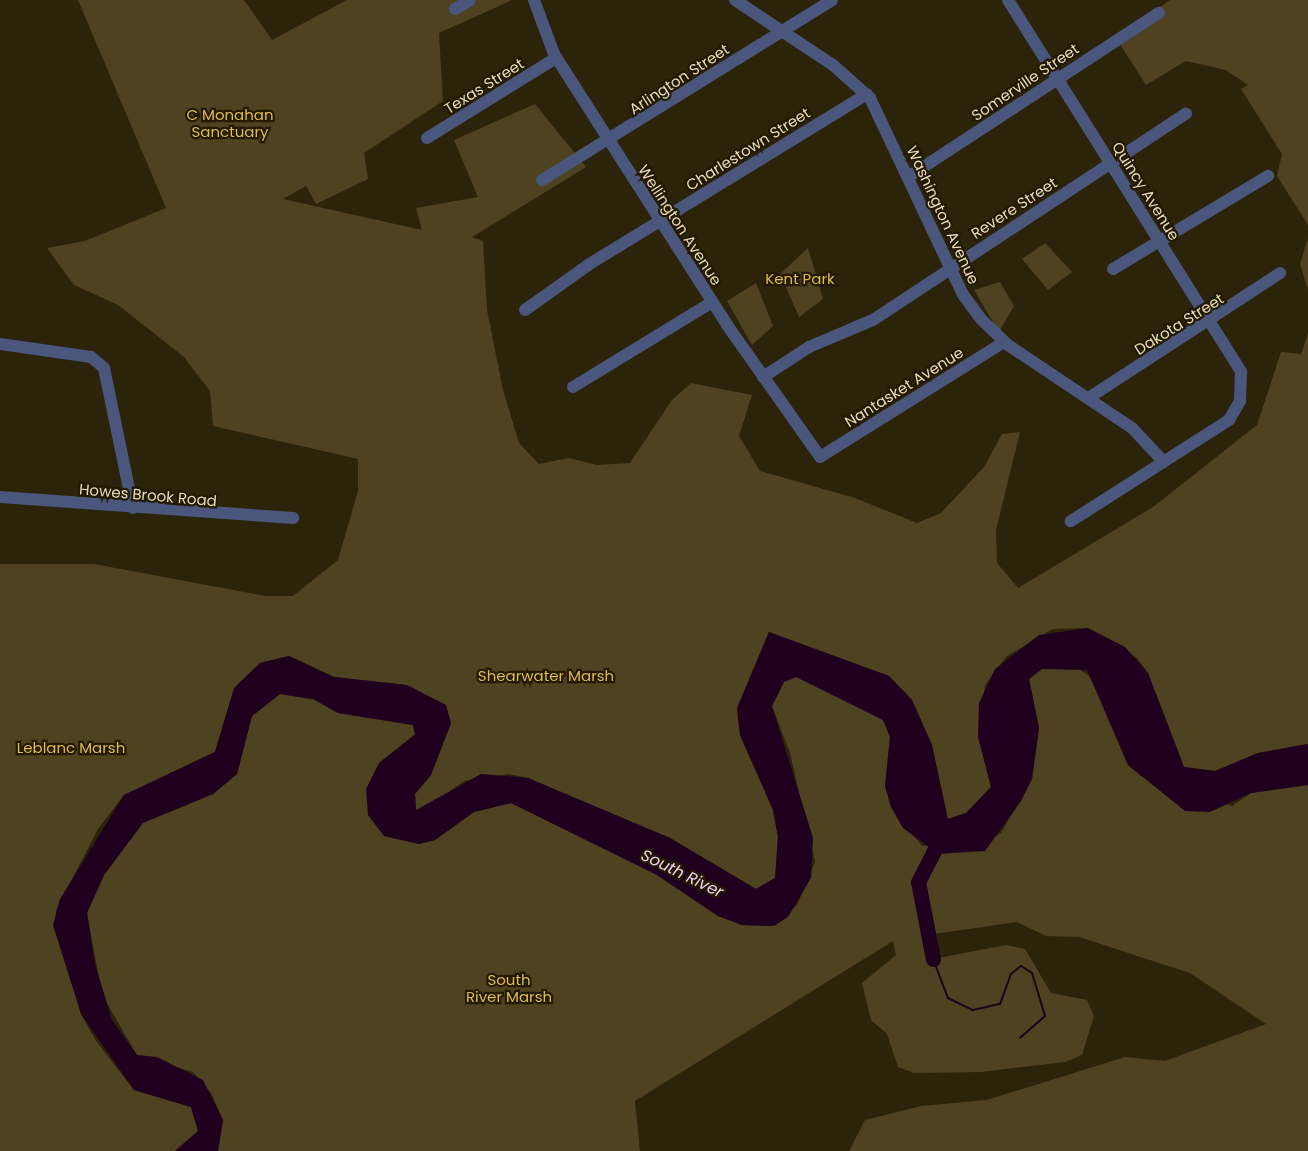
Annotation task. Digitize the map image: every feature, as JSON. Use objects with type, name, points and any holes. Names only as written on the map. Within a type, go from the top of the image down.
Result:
[{"type":"street","points":[[455,9],[470,0]]},
{"type":"street","name":"Wellington Avenue","points":[[534,0],[556,58],[712,302],[820,457]]},
{"type":"street","name":"Washington Avenue","points":[[735,0],[782,30],[867,94],[969,305],[1004,342],[1090,397],[1132,428],[1161,459]]},
{"type":"street","name":"Arlington Street","points":[[542,180],[609,141],[832,0]]},
{"type":"street","name":"Quincy Avenue","points":[[1008,0],[1241,372],[1240,402],[1222,425],[1161,459]]},
{"type":"street","name":"Somerville Street","points":[[908,177],[1159,13]]},
{"type":"street","name":"Texas Street","points":[[427,138],[556,58]]},
{"type":"street","name":"Charlestown Street","points":[[525,310],[660,221],[867,94]]},
{"type":"street","name":"Revere Street","points":[[763,377],[809,347],[873,320],[1186,114]]},
{"type":"street","points":[[1113,269],[1268,176]]},
{"type":"street","name":"Dakota Street","points":[[1090,397],[1211,322],[1280,273]]},
{"type":"street","points":[[573,387],[712,302]]},
{"type":"street","name":"Nantasket Avenue","points":[[820,457],[1004,342]]},
{"type":"street","points":[[0,344],[92,357],[104,368],[133,508]]},
{"type":"street","points":[[1071,521],[1142,478],[1161,459]]},
{"type":"street","name":"Howes Brook Road","points":[[0,497],[293,518]]},
{"type":"green space","points":[[78,0],[244,0],[272,40],[347,0],[512,0],[439,33],[443,101],[364,153],[368,179],[316,204],[306,186],[283,199],[422,230],[416,208],[478,197],[454,140],[535,104],[586,167],[472,237],[483,241],[487,310],[503,390],[519,443],[539,464],[569,458],[597,465],[630,463],[672,400],[691,383],[752,395],[739,436],[760,471],[855,498],[917,523],[941,513],[984,467],[1002,434],[1020,432],[996,530],[997,563],[1018,588],[1153,507],[1257,425],[1281,352],[1301,354],[1308,333],[1308,744],[1258,753],[1215,771],[1184,767],[1148,673],[1137,658],[1088,628],[1053,629],[1007,656],[985,685],[978,736],[991,787],[966,813],[947,819],[932,745],[912,700],[889,676],[769,632],[737,708],[740,735],[773,810],[778,837],[775,878],[756,889],[670,838],[528,778],[509,774],[464,781],[423,811],[416,810],[415,794],[431,775],[451,723],[407,685],[334,677],[289,656],[260,663],[229,705],[215,752],[124,795],[98,829],[56,910],[81,1014],[96,1041],[134,1090],[191,1107],[198,1131],[175,1151],[0,1151],[0,564],[94,564],[266,596],[293,596],[338,560],[358,491],[358,459],[213,426],[210,391],[184,357],[118,305],[74,285],[47,248],[85,241],[166,208]]},
{"type":"green space","points":[[1170,0],[1308,0],[1308,225],[1277,176],[1282,154],[1241,89],[1248,85],[1226,70],[1186,61],[1146,85],[1116,38]]},
{"type":"green space","points":[[1308,238],[1308,290],[1300,264]]},
{"type":"green space","points":[[1045,243],[1072,272],[1048,290],[1022,259]]},
{"type":"green space","name":"Kent Park","points":[[808,248],[823,299],[799,317],[780,274]]},
{"type":"green space","points":[[1000,282],[1014,306],[999,332],[974,290]]},
{"type":"green space","name":"Kent Park","points":[[756,283],[773,326],[752,345],[727,301]]},
{"type":"green space","name":"South River Marsh","points":[[1075,666],[1093,679],[1128,765],[1142,777],[1232,806],[1251,793],[1308,785],[1308,1151],[849,1151],[865,1120],[921,1106],[987,1100],[1125,1057],[1165,1061],[1266,1024],[1190,973],[1079,937],[1046,936],[1017,922],[927,935],[933,959],[1006,945],[1025,949],[1051,993],[1087,1000],[1094,1016],[1082,1055],[1065,1062],[981,1072],[914,1073],[898,1067],[887,1034],[871,1020],[862,983],[896,955],[893,941],[635,1101],[640,1151],[218,1151],[223,1120],[211,1093],[193,1072],[137,1055],[102,995],[87,913],[104,875],[143,822],[213,794],[237,774],[252,716],[280,694],[314,700],[338,713],[413,725],[415,734],[379,763],[384,836],[419,844],[435,840],[474,812],[511,803],[657,875],[718,916],[742,925],[774,926],[797,905],[815,862],[790,753],[772,706],[784,682],[796,677],[830,690],[883,720],[890,737],[885,786],[891,807],[922,846],[988,841],[1001,833],[1032,779],[1039,728],[1029,679],[1042,669]]},
{"type":"water","name":"South River","points":[[1088,628],[1125,647],[1148,673],[1184,767],[1215,771],[1258,753],[1308,744],[1308,785],[1251,793],[1210,812],[1185,811],[1128,765],[1087,670],[1042,669],[1029,679],[1039,728],[1032,779],[1021,801],[985,851],[938,854],[903,828],[891,807],[885,786],[890,737],[883,720],[796,677],[784,682],[772,706],[813,838],[811,878],[788,917],[774,926],[742,925],[718,916],[657,875],[511,803],[474,812],[435,840],[419,844],[384,836],[368,815],[366,789],[379,763],[415,735],[413,725],[338,713],[314,699],[280,694],[252,716],[237,774],[213,794],[143,823],[104,875],[87,913],[95,964],[112,1020],[137,1055],[157,1057],[203,1080],[223,1120],[218,1151],[175,1151],[198,1131],[191,1107],[134,1090],[81,1014],[53,925],[60,899],[124,795],[215,752],[234,688],[260,663],[289,656],[334,677],[407,685],[446,705],[451,723],[431,775],[415,794],[416,810],[481,774],[528,778],[670,838],[756,889],[775,878],[778,837],[773,810],[740,735],[737,708],[769,632],[889,676],[912,700],[932,745],[948,819],[966,813],[991,787],[978,737],[979,703],[995,669],[1039,635]]},
{"type":"waterway","points":[[933,959],[918,882],[941,837]]},
{"type":"waterway","points":[[933,959],[948,998],[973,1010],[1000,1004],[1011,974],[1021,966],[1032,973],[1045,1016],[1020,1038]]},
{"type":"park label","name":"C Monahan Sanctuary","points":[[230,122]]},
{"type":"park label","name":"Shearwater Marsh","points":[[546,676]]},
{"type":"park label","name":"Leblanc Marsh","points":[[71,748]]}]
